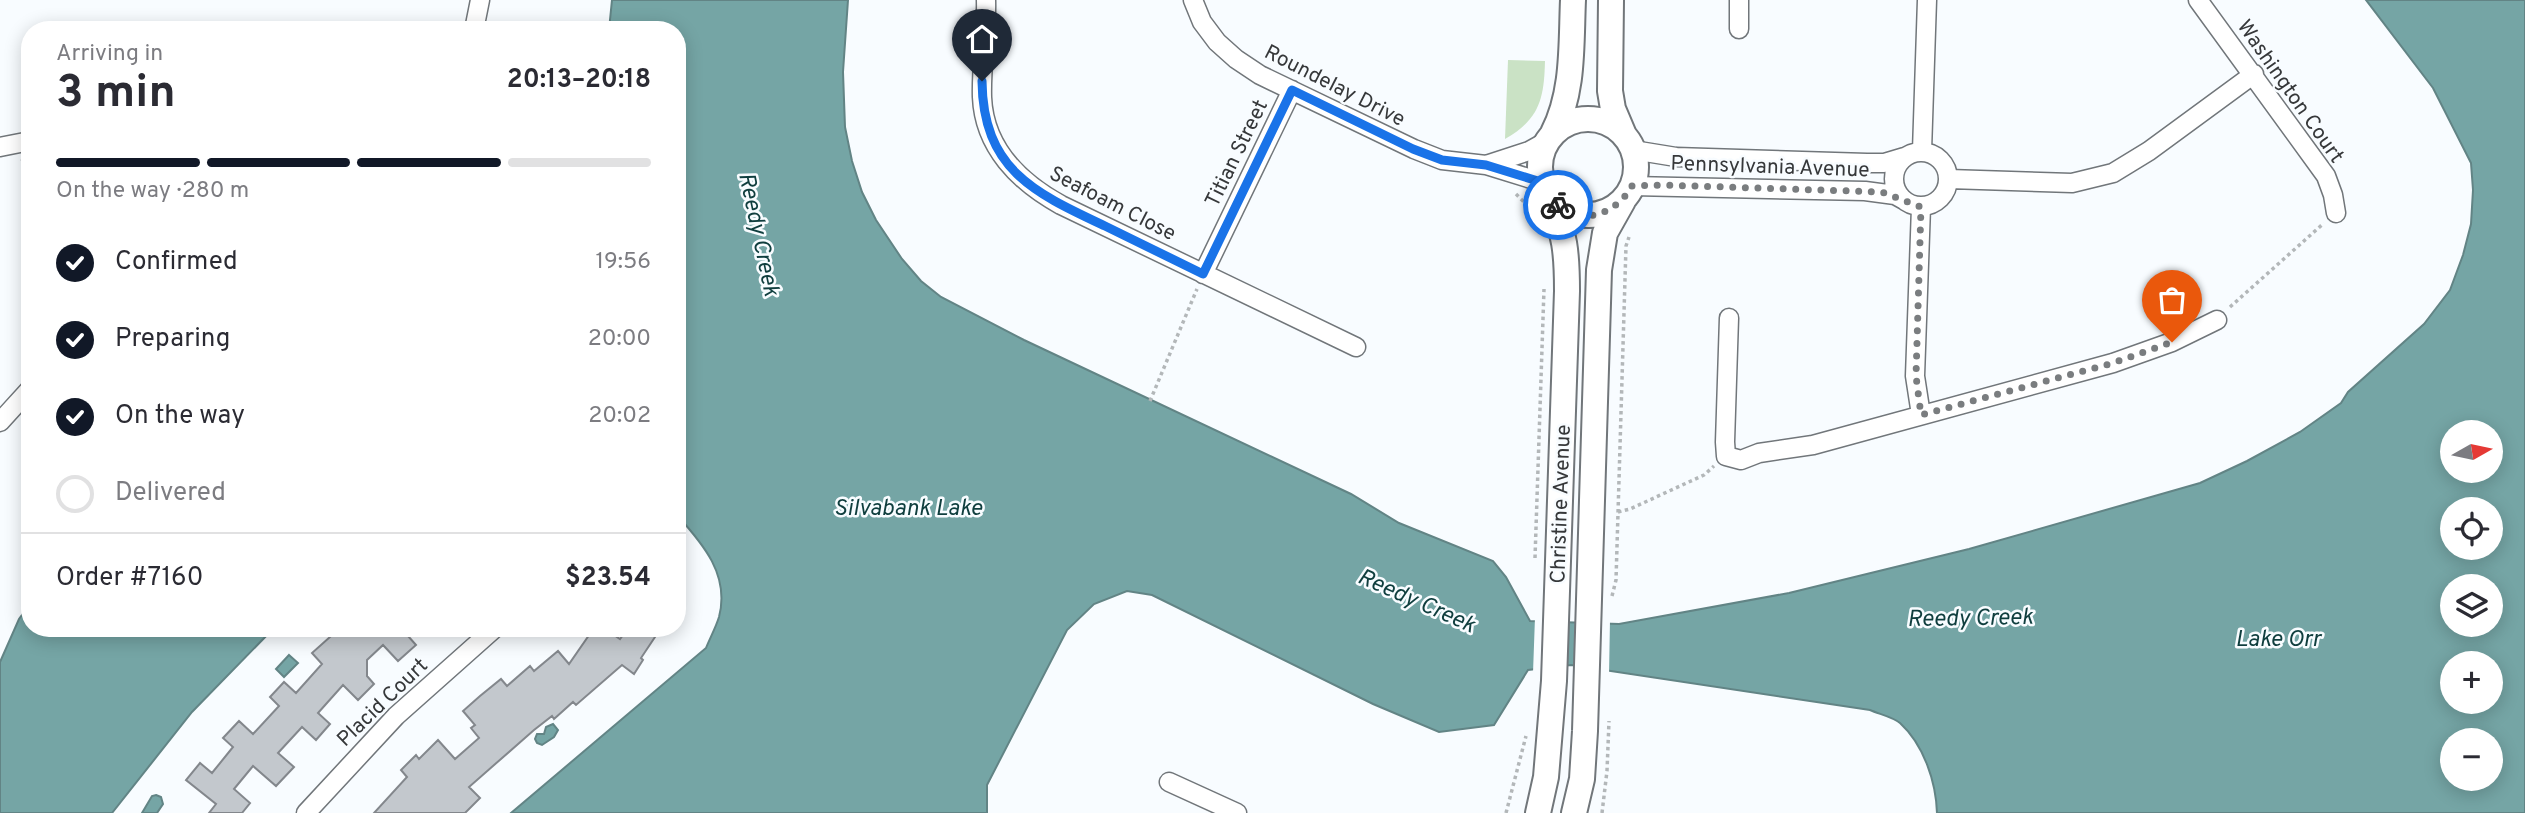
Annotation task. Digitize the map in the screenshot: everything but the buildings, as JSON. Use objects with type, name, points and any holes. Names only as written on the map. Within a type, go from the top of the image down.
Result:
[{"type":"main road","points":[[1573,0],[1569,85],[1560,119],[1540,161],[1541,196],[1577,215],[1594,215],[1609,211],[1628,193],[1636,174],[1609,91],[1611,0]]},
{"type":"main road","points":[[1550,137],[1565,124],[1581,119],[1596,119],[1611,125],[1628,143]]},
{"type":"main road","name":"Christine Avenue","points":[[1574,813],[1581,779],[1587,681],[1600,605],[1599,270],[1605,233],[1628,193]]},
{"type":"main road","name":"Christine Avenue","points":[[1538,813],[1546,777],[1554,681],[1567,248],[1562,226],[1541,196]]},
{"type":"street","points":[[476,21],[480,0]]},
{"type":"street","name":"Seafoam Close","points":[[986,0],[982,100],[991,134],[1010,167],[1037,192],[1356,347]]},
{"type":"street","name":"Roundelay Drive","points":[[1193,0],[1202,22],[1217,42],[1260,75],[1413,149],[1442,160],[1486,165],[1541,196]]},
{"type":"street","points":[[1739,0],[1739,29]]},
{"type":"street","points":[[1922,151],[1927,0]]},
{"type":"street","name":"Washington Court","points":[[2198,0],[2326,176],[2336,213]]},
{"type":"street","points":[[1949,179],[2072,183],[2113,173],[2148,151],[2254,74]]},
{"type":"street","name":"Titian Street","points":[[1203,274],[1292,90]]},
{"type":"street","name":"Roundelay Drive","points":[[1486,165],[1529,151],[1550,137]]},
{"type":"street","points":[[0,147],[21,143]]},
{"type":"street","name":"Pennsylvania Avenue","points":[[1628,143],[1676,157],[1867,163],[1884,163],[1904,157]]},
{"type":"street","points":[[1922,151],[1938,157],[1948,171],[1949,179],[1943,195],[1929,205],[1912,204],[1898,195],[1895,170],[1904,157],[1922,151]]},
{"type":"street","name":"Pennsylvania Avenue","points":[[1628,193],[1865,191],[1882,192],[1912,204]]},
{"type":"street","points":[[1912,204],[1916,376],[1921,415]]},
{"type":"street","points":[[1729,318],[1725,430],[1727,456],[1741,460],[1759,453],[1832,440],[2113,363],[2172,342],[2217,320]]},
{"type":"street","points":[[0,422],[21,399]]},
{"type":"street","name":"Placid Court","points":[[306,813],[396,716],[485,637]]},
{"type":"street","points":[[1169,782],[1237,813]]},
{"type":"path","points":[[1516,191],[1517,196],[1541,196]]},
{"type":"path","points":[[2217,320],[2336,213]]},
{"type":"path","points":[[1600,605],[1616,580],[1626,246],[1630,232]]},
{"type":"path","points":[[1150,401],[1203,274]]},
{"type":"path","points":[[1535,566],[1544,279]]},
{"type":"path","points":[[1618,512],[1703,475],[1727,456]]},
{"type":"path","points":[[1506,813],[1527,732]]},
{"type":"green space","points":[[1508,60],[1545,61],[1538,106],[1526,124],[1505,139]]},
{"type":"water","points":[[612,0],[848,0],[843,72],[845,127],[852,161],[862,192],[876,220],[902,259],[921,281],[941,297],[1024,340],[1351,494],[1399,523],[1493,561],[1506,577],[1530,621],[1619,624],[1789,593],[1969,549],[2200,483],[2300,432],[2341,403],[2348,392],[2424,324],[2450,290],[2471,224],[2471,163],[2433,88],[2366,0],[2525,0],[2525,813],[1937,813],[1931,777],[1916,742],[1897,721],[1870,710],[1571,665],[1528,670],[1494,725],[1439,732],[1373,704],[1152,595],[1127,591],[1094,604],[1067,630],[987,785],[987,813],[511,813],[706,648],[718,621],[721,587],[705,549],[686,525],[686,21],[610,21]]},
{"type":"water","points":[[21,616],[21,637],[265,637],[192,712],[112,813],[0,813],[0,662]]},
{"type":"water","points":[[289,655],[298,663],[284,677],[276,669]]},
{"type":"water","points":[[553,724],[558,730],[554,737],[542,745],[537,743],[537,734],[544,734],[546,727]]},
{"type":"water","points":[[152,796],[161,797],[163,804],[157,813],[142,813]]},
{"type":"pier","points":[[1535,617],[1568,619],[1567,669],[1533,673]]},
{"type":"pier","points":[[1577,619],[1610,620],[1609,675],[1577,670]]},
{"type":"way so far","points":[[1558,205],[1577,215],[1594,215],[1609,211],[1623,201],[1632,186],[1661,185],[1882,192],[1921,207],[1916,376],[1921,415],[2113,363],[2172,342]]},
{"type":"route","points":[[982,81],[982,100],[991,134],[1010,167],[1023,181],[1061,205],[1203,274],[1292,90],[1413,149],[1442,160],[1486,165],[1541,182],[1550,198],[1558,205]]},
{"type":"water label","name":"Reedy Creek","points":[[760,234]]},
{"type":"water label","name":"Silvabank Lake","points":[[908,507]]},
{"type":"water label","name":"Reedy Creek","points":[[1417,600]]},
{"type":"water label","name":"Reedy Creek","points":[[1970,617]]},
{"type":"water label","name":"Lake Orr","points":[[2278,638]]}]
